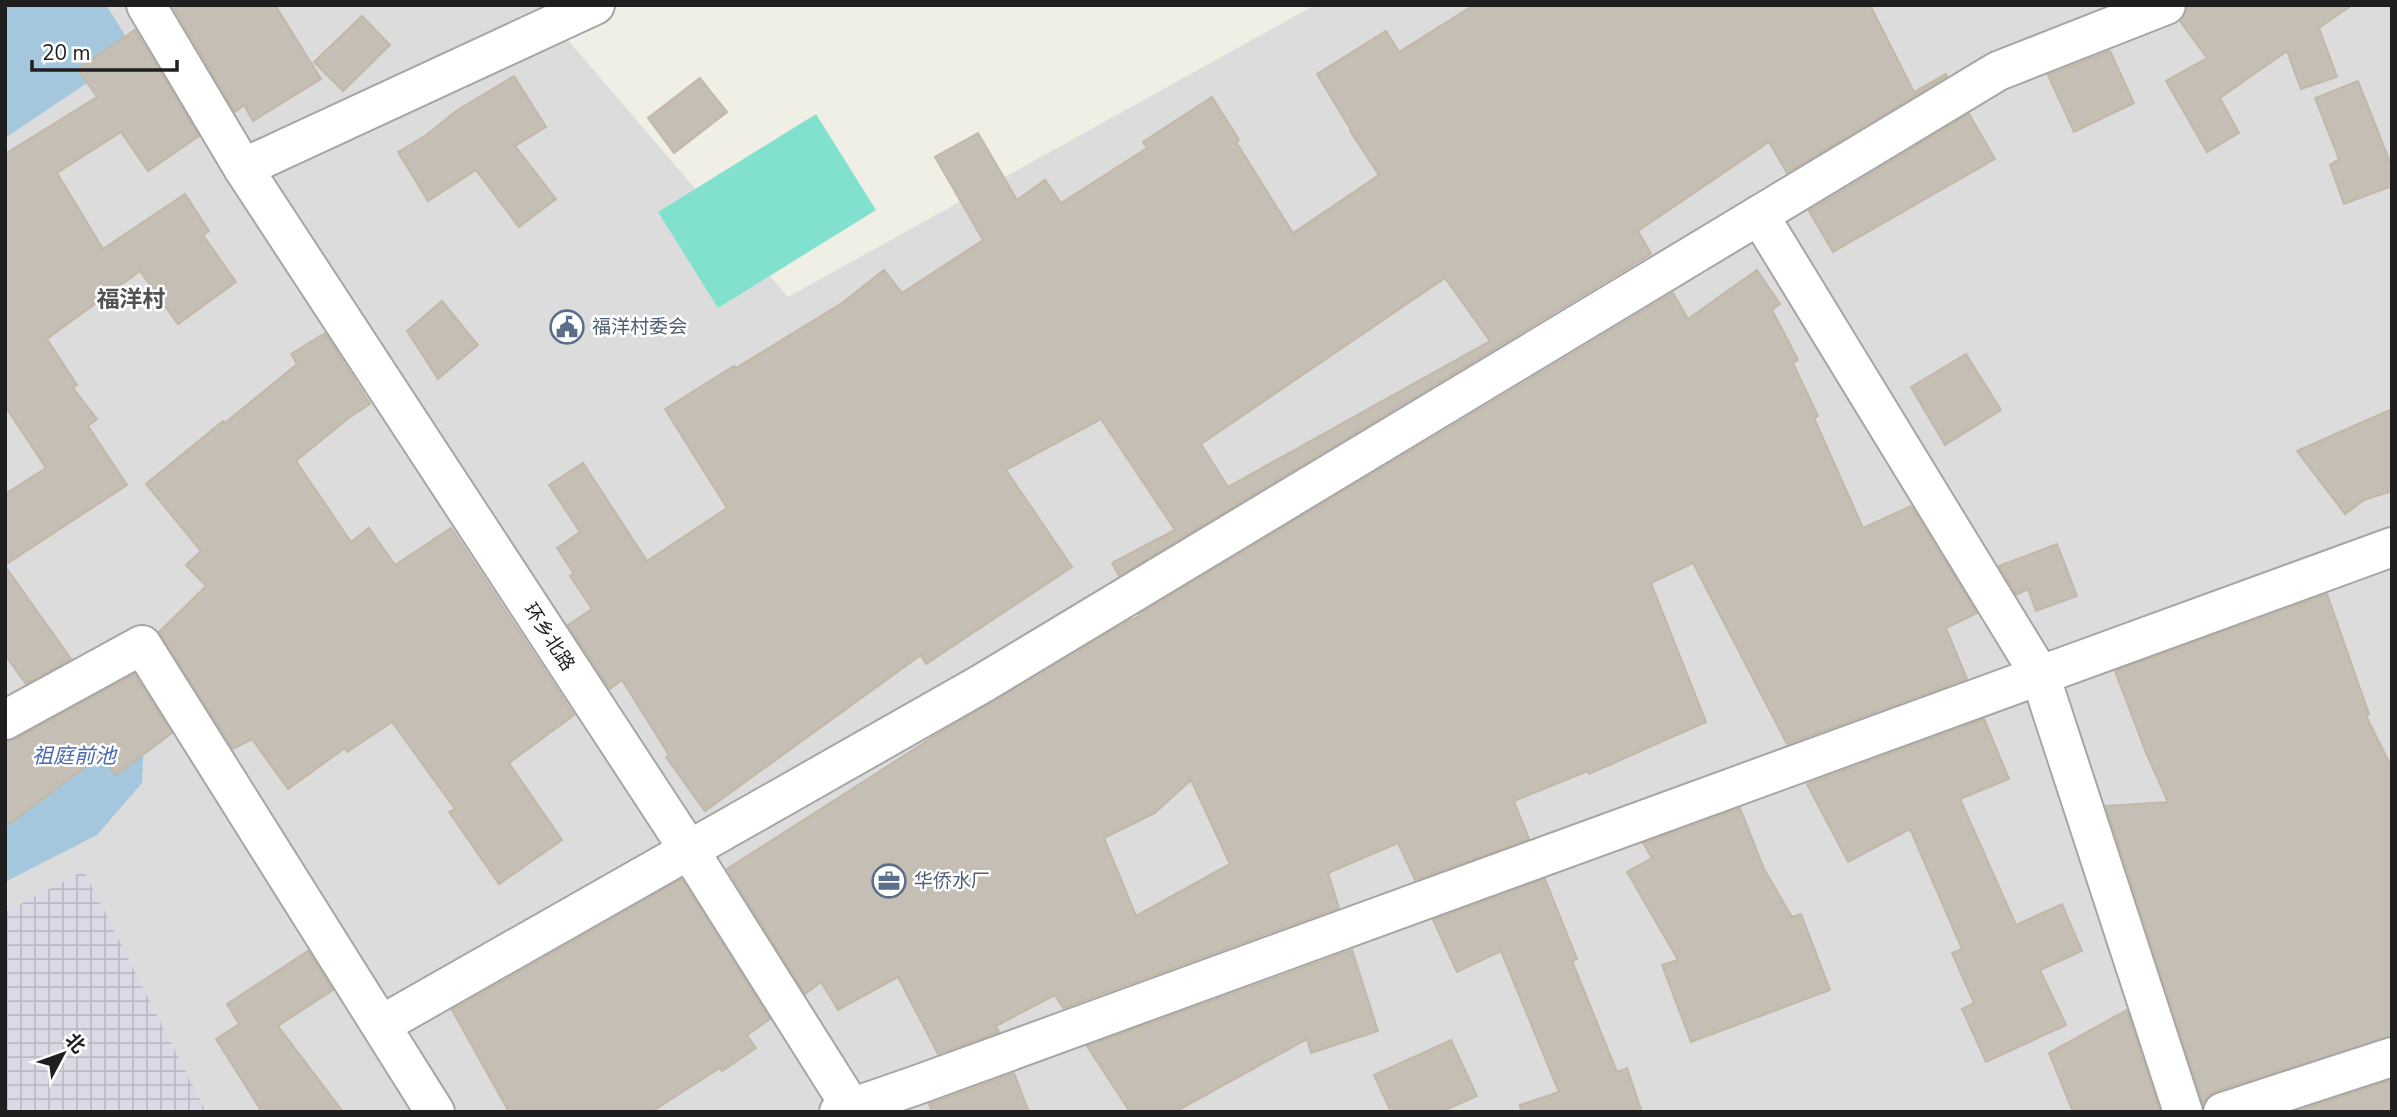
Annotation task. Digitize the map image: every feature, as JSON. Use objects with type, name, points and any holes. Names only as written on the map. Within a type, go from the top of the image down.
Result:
[{"type":"street","name":"环乡北路","points":[[146,5],[243,168],[689,850],[848,1110]]},
{"type":"street","points":[[243,168],[595,5]]},
{"type":"street","points":[[381,1025],[983,683],[1998,71],[2166,5]]},
{"type":"street","points":[[1759,215],[2040,675],[2183,1112]]},
{"type":"street","points":[[848,1110],[2392,547]]},
{"type":"street","points":[[5,720],[142,645],[435,1112]]},
{"type":"street","points":[[2223,1112],[2392,1057]]},
{"type":"shaded area","points":[[5,5],[538,5],[788,297],[1315,5],[2392,5],[2392,1112],[5,1112]]},
{"type":"shaded area","points":[[816,114],[876,210],[718,308],[658,212]]},
{"type":"shaded area","points":[[84,871],[206,1112],[5,1112],[5,912]]},
{"type":"water","points":[[5,5],[106,5],[135,51],[5,138]]},
{"type":"water","name":"祖庭前池","points":[[105,657],[145,713],[142,783],[97,835],[5,882],[5,718]]},
{"type":"building","points":[[172,5],[275,5],[321,79],[253,121],[244,105],[235,112]]},
{"type":"building","points":[[1474,5],[1870,5],[1914,92],[1946,74],[1947,76],[1787,173],[1769,142],[1638,231],[1651,254],[1119,576],[1112,563],[1175,530],[1101,419],[1006,470],[1072,567],[926,664],[921,655],[705,811],[666,757],[669,755],[622,680],[610,689],[568,625],[592,609],[570,576],[574,574],[557,548],[580,532],[549,485],[583,463],[647,561],[727,508],[665,409],[842,303],[884,270],[902,293],[983,240],[935,157],[978,133],[1017,200],[1045,180],[1061,203],[1147,148],[1143,142],[1212,97],[1239,140],[1236,142],[1293,233],[1379,175],[1317,74],[1386,31],[1399,52]],"holes":[[[1445,278],[1490,341],[1228,487],[1201,444]]]},
{"type":"building","points":[[2187,5],[2352,5],[2319,28],[2337,77],[2301,89],[2287,51],[2220,98],[2239,133],[2207,152],[2166,81],[2207,58],[2180,21]]},
{"type":"building","points":[[362,16],[390,45],[343,91],[314,62]]},
{"type":"building","points":[[135,30],[199,136],[148,171],[121,132],[57,173],[103,249],[185,194],[209,231],[203,235],[236,282],[178,324],[140,271],[47,339],[77,385],[73,388],[97,419],[88,426],[127,485],[5,565],[5,494],[46,468],[5,406],[5,154],[97,97],[78,69]]},
{"type":"building","points":[[2110,51],[2134,103],[2074,132],[2048,75]]},
{"type":"building","points":[[514,76],[546,127],[515,146],[556,199],[519,227],[476,170],[428,201],[398,152],[425,136],[456,111]]},
{"type":"building","points":[[700,78],[727,112],[674,153],[648,118]]},
{"type":"building","points":[[2358,81],[2392,167],[2392,186],[2344,204],[2330,165],[2339,159],[2315,98]]},
{"type":"building","points":[[1969,114],[1995,159],[1833,252],[1809,211]]},
{"type":"building","points":[[1757,270],[1780,304],[1772,310],[1798,360],[1793,363],[1818,416],[1814,418],[1863,528],[1911,506],[1977,613],[1946,628],[1967,679],[1787,744],[1693,563],[1651,583],[1706,722],[1589,774],[1588,771],[1514,801],[1529,839],[1415,880],[1398,843],[1328,873],[1339,908],[1063,1008],[1055,995],[996,1026],[999,1032],[938,1054],[898,977],[838,1010],[821,982],[805,994],[727,869],[933,737],[1122,624],[1140,616],[1139,614],[1673,293],[1688,319]],"holes":[[[1191,780],[1230,864],[1136,916],[1104,838],[1155,813]]]},
{"type":"building","points":[[442,301],[478,345],[438,379],[407,331]]},
{"type":"building","points":[[325,333],[370,404],[296,461],[351,542],[369,528],[395,565],[451,528],[574,715],[509,763],[562,840],[499,884],[449,812],[455,809],[392,722],[347,752],[345,748],[288,789],[252,739],[233,749],[159,632],[206,586],[186,565],[201,551],[146,484],[297,364],[291,354]]},
{"type":"building","points":[[1966,354],[2001,410],[1945,445],[1911,387]]},
{"type":"building","points":[[2392,409],[2392,491],[2364,500],[2345,514],[2297,451]]},
{"type":"building","points":[[2057,544],[2077,596],[2036,611],[2028,589],[2016,595],[1999,566]]},
{"type":"building","points":[[5,566],[71,659],[26,684],[5,655]]},
{"type":"building","points":[[2327,594],[2369,714],[2366,716],[2392,768],[2392,1036],[2216,1091],[2207,1097],[2203,1104],[2106,806],[2168,802],[2115,671]]},
{"type":"building","points":[[134,674],[172,733],[116,775],[101,755],[5,827],[5,742],[16,739]]},
{"type":"building","points":[[1984,719],[2009,779],[1960,799],[2016,925],[2062,904],[2082,951],[2040,970],[2066,1025],[1986,1062],[1962,1009],[1974,1003],[1952,953],[1962,949],[1910,829],[1848,862],[1807,784]]},
{"type":"building","points":[[1740,808],[1764,869],[1792,917],[1801,914],[1830,990],[1691,1042],[1662,965],[1678,960],[1627,872],[1652,858],[1643,843]]},
{"type":"building","points":[[682,879],[770,1019],[747,1035],[756,1048],[651,1112],[509,1112],[452,1010]]},
{"type":"building","points":[[1545,879],[1577,959],[1572,961],[1617,1072],[1627,1068],[1642,1112],[1521,1112],[1520,1105],[1559,1092],[1501,951],[1457,972],[1433,920]]},
{"type":"building","points":[[1352,950],[1378,1031],[1311,1053],[1307,1039],[1175,1112],[1130,1112],[1087,1046]]},
{"type":"building","points":[[308,951],[333,990],[278,1026],[343,1112],[262,1112],[216,1039],[239,1024],[227,1004]]},
{"type":"building","points":[[2127,1010],[2160,1112],[2073,1112],[2049,1053]]},
{"type":"building","points":[[1451,1040],[1477,1096],[1441,1112],[1391,1112],[1374,1075]]},
{"type":"building","points":[[1014,1073],[1029,1112],[932,1112],[929,1104]]},
{"type":"building","points":[[2392,1080],[2392,1112],[2294,1112]]},
{"type":"place","name":"福洋村委会","points":[[567,327]]},
{"type":"place","name":"华侨水厂","points":[[889,881]]},
{"type":"district","name":"福洋村","points":[[131,299]]}]
